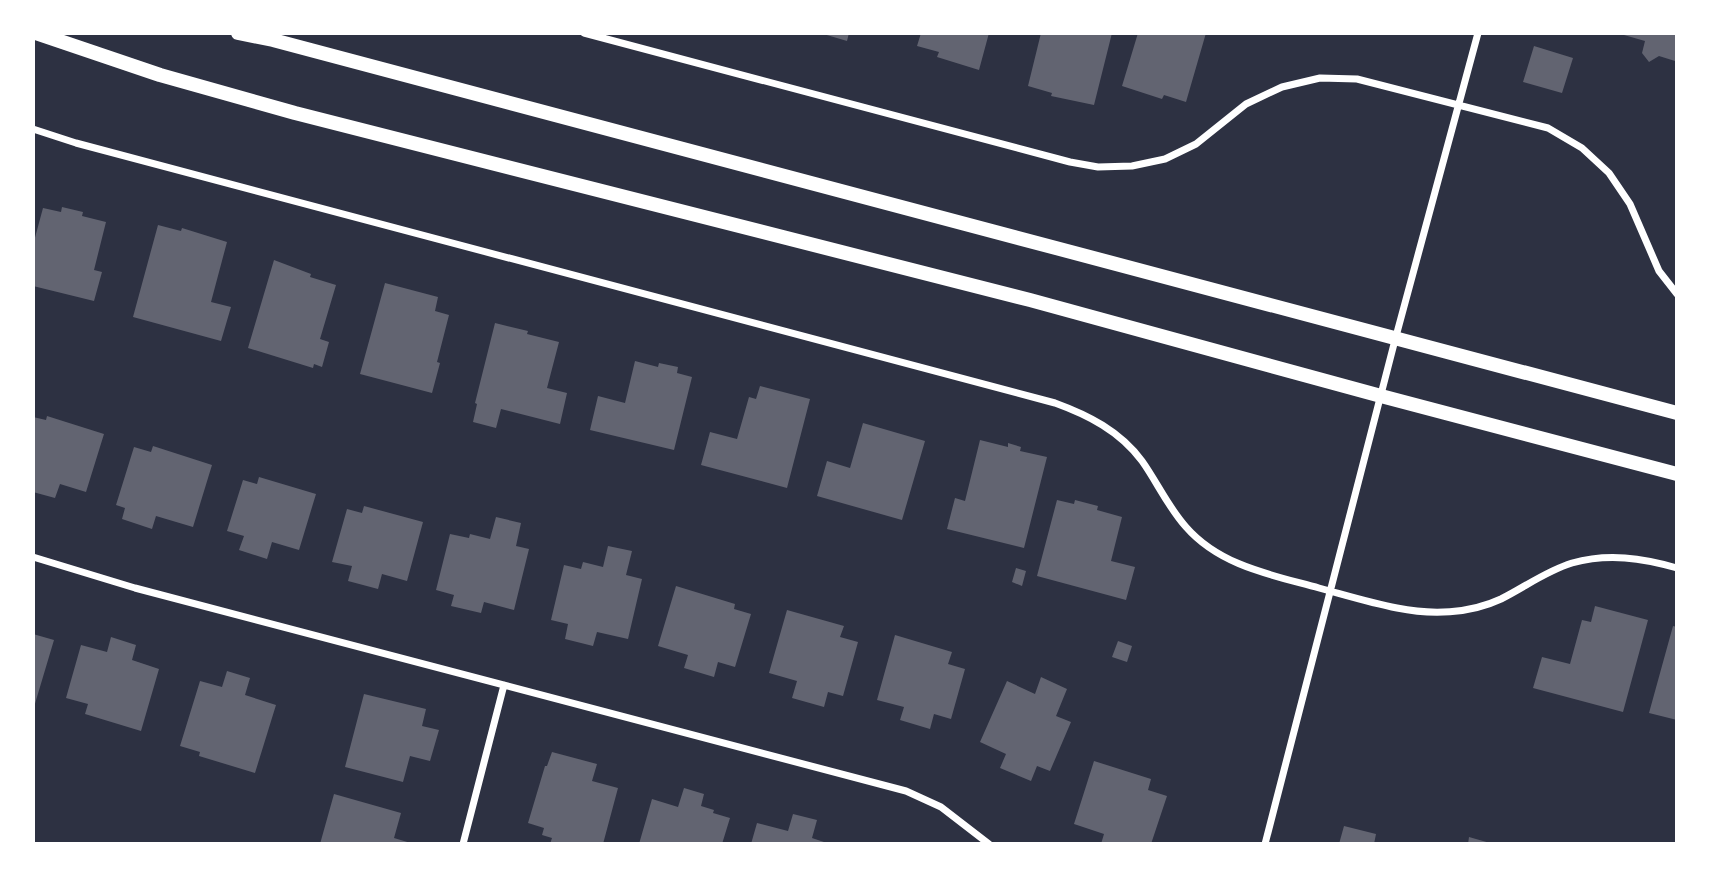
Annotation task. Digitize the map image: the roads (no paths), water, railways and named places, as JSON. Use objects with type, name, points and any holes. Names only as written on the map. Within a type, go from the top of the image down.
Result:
[{"type":"main road","points":[[36,33],[160,75],[295,113],[1017,296],[1677,474]]},
{"type":"main road","points":[[238,33],[1677,413]]},
{"type":"street","points":[[584,33],[1057,159],[1098,167],[1132,166],[1165,159],[1196,144],[1246,104],[1282,87],[1320,78],[1357,79],[1548,128],[1583,148],[1609,173],[1630,204],[1659,271],[1677,294]]},
{"type":"street","points":[[1265,844],[1395,340],[1478,33]]},
{"type":"street","points":[[33,128],[76,143],[1055,402],[1089,416],[1117,435],[1141,459],[1186,528],[1209,547],[1247,568],[1394,608],[1422,612],[1462,611],[1500,599],[1535,579],[1572,563],[1608,557],[1642,558],[1677,568]]},
{"type":"street","points":[[33,557],[135,588],[906,791],[941,807],[989,844]]},
{"type":"street","points":[[463,844],[505,685]]}]
